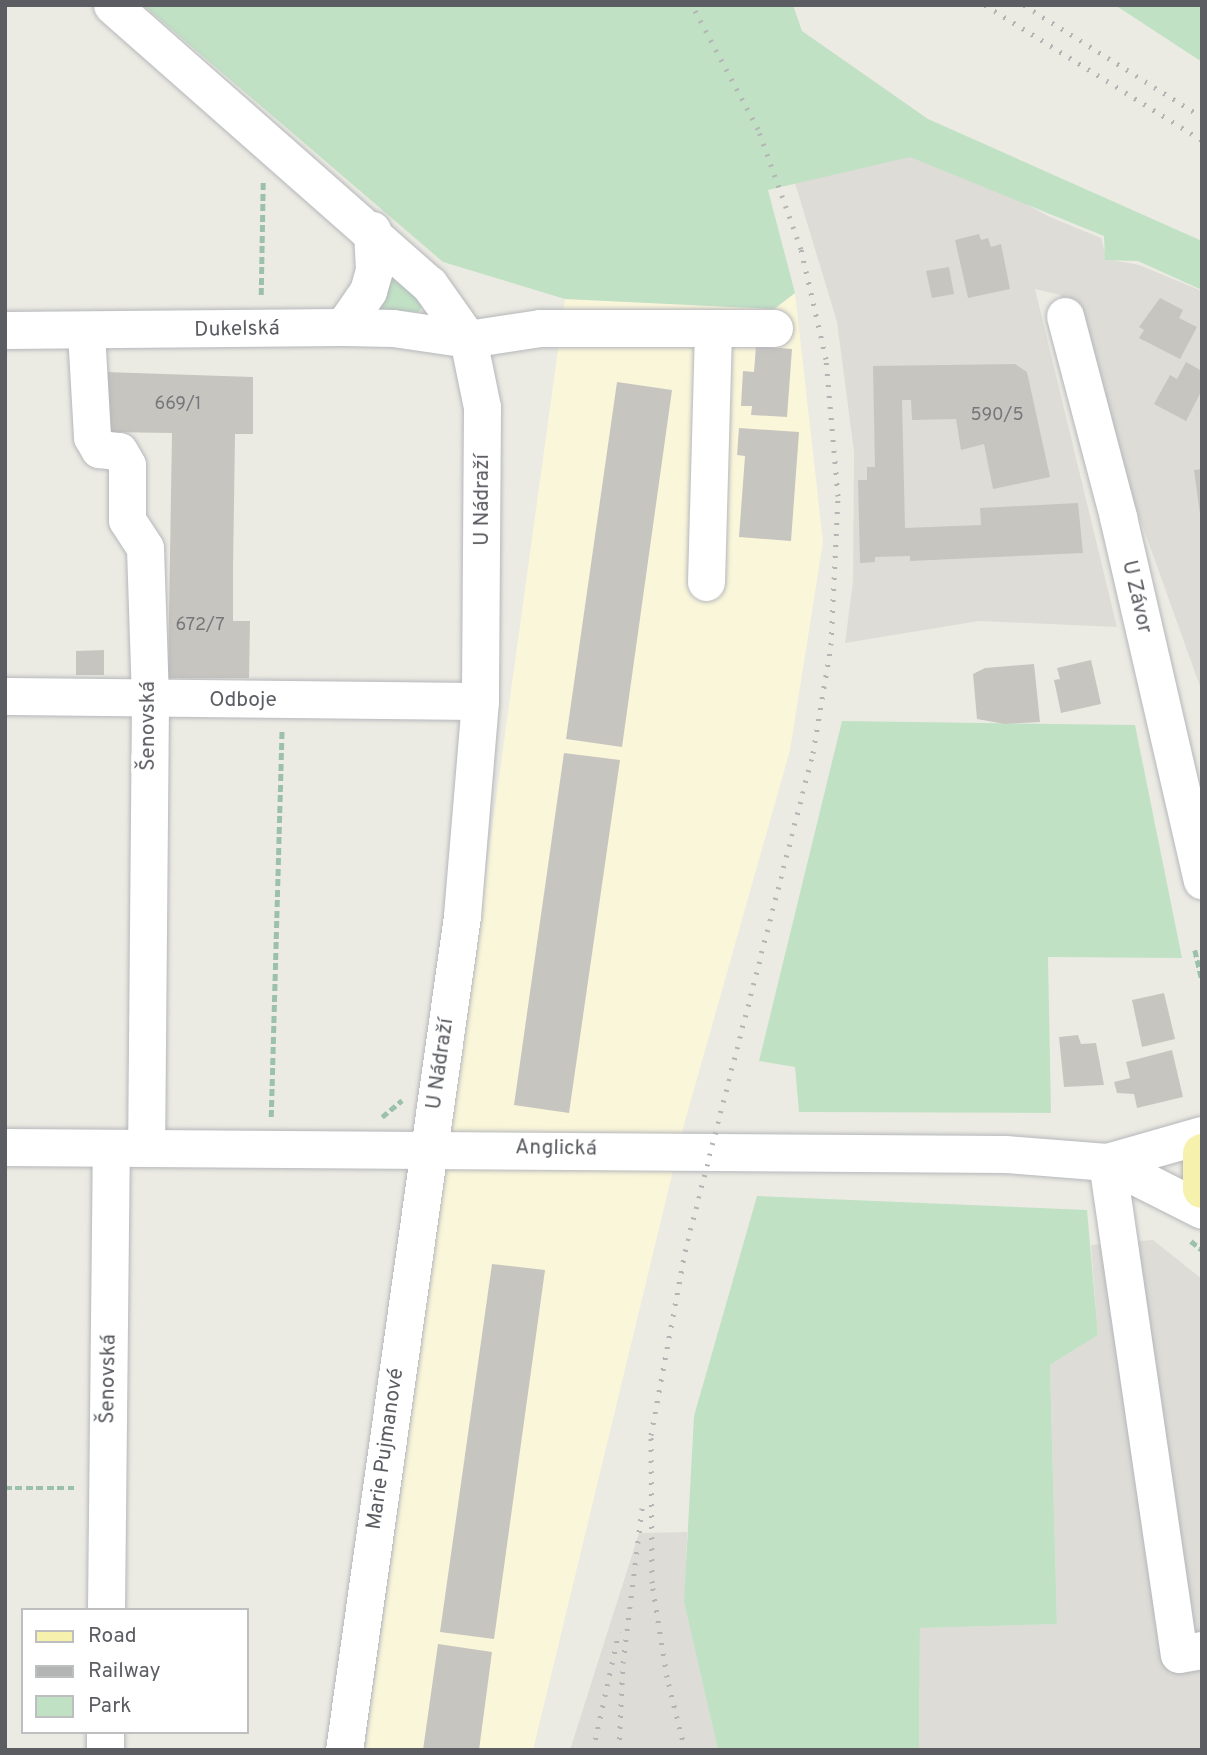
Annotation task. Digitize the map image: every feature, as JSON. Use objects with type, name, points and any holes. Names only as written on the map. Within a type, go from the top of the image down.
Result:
[{"type":"main road","points":[[1202,1153],[1202,1189]]},
{"type":"street","name":"U Nádraží","points":[[112,5],[372,230],[429,284],[468,340],[482,407],[480,701],[462,916],[429,1149]]},
{"type":"street","points":[[145,5],[162,20],[175,60]]},
{"type":"street","points":[[343,327],[368,291],[374,270],[372,230]]},
{"type":"street","name":"U Závor","points":[[1065,316],[1118,517],[1202,880]]},
{"type":"street","name":"Dukelská","points":[[5,330],[86,332],[393,328],[468,340],[540,328],[774,328]]},
{"type":"street","points":[[706,582],[713,328]]},
{"type":"street","name":"Šenovská","points":[[86,332],[92,437],[99,449],[119,451],[127,465],[127,520],[145,548],[150,701],[108,1488],[106,1608]]},
{"type":"street","name":"Odboje","points":[[5,696],[150,701],[480,701]]},
{"type":"street","name":"Anglická","points":[[5,1147],[1005,1154],[1107,1162],[1202,1135]]},
{"type":"street","name":"Marie Pujmanové","points":[[344,1750],[429,1149]]},
{"type":"street","points":[[1107,1162],[1132,1357],[1179,1654],[1202,1650]]},
{"type":"street","name":"Anglická","points":[[1107,1162],[1202,1210]]},
{"type":"path","points":[[261,329],[264,172]]},
{"type":"path","points":[[271,1128],[283,701]]},
{"type":"path","points":[[1195,950],[1202,980]]},
{"type":"path","points":[[378,1119],[409,1092]]},
{"type":"path","points":[[5,1488],[108,1488]]},
{"type":"shaded area","points":[[895,134],[1050,217],[1101,238],[1107,259],[1139,265],[1202,291],[1202,692],[1060,295],[1035,289],[1117,627],[979,621],[845,643],[853,582],[854,452],[837,322],[789,163]]},
{"type":"shaded area","points":[[795,293],[823,542],[790,750],[685,1121],[533,1750],[365,1750],[565,299],[774,309]]},
{"type":"shaded area","points":[[1153,1240],[1202,1279],[1202,1750],[919,1750],[920,1628],[1057,1624],[1050,1365],[1098,1335],[1091,1245]]},
{"type":"shaded area","points":[[687,1532],[685,1601],[718,1750],[570,1750],[639,1533]]},
{"type":"green space","points":[[143,5],[793,5],[802,31],[928,119],[1202,241],[1202,290],[1138,261],[1105,260],[1104,236],[910,157],[768,190],[795,293],[774,309],[565,299],[443,262]]},
{"type":"green space","points":[[1115,5],[1202,5],[1202,62]]},
{"type":"green space","points":[[397,272],[423,305],[419,312],[379,310],[388,276]]},
{"type":"green space","points":[[842,721],[1135,725],[1182,958],[1048,957],[1051,1113],[799,1112],[795,1067],[759,1061]]},
{"type":"green space","points":[[757,1196],[1087,1210],[1098,1335],[1050,1365],[1057,1624],[920,1628],[919,1750],[718,1750],[684,1601],[694,1416]]},
{"type":"building","points":[[979,234],[981,240],[988,238],[991,247],[1001,244],[1010,289],[968,298],[955,240]]},
{"type":"building","points":[[949,267],[954,294],[932,298],[926,271]]},
{"type":"building","points":[[1160,298],[1183,310],[1179,318],[1197,327],[1180,359],[1139,338],[1144,330],[1139,327]]},
{"type":"building","points":[[756,346],[792,349],[787,417],[751,415],[752,406],[741,406],[743,371],[754,372]]},
{"type":"building","points":[[1186,362],[1202,371],[1202,390],[1186,421],[1154,404],[1170,375],[1177,379]]},
{"type":"building","points":[[1015,364],[1027,372],[1050,477],[993,489],[984,444],[961,450],[956,419],[912,420],[911,400],[902,400],[905,528],[981,525],[980,508],[1078,503],[1083,553],[910,561],[910,556],[875,557],[875,562],[860,563],[858,480],[867,480],[867,467],[875,467],[873,366]]},
{"type":"building","points":[[105,372],[253,377],[253,434],[235,434],[233,570],[233,621],[250,621],[249,678],[168,678],[172,433],[105,432]]},
{"type":"building","points":[[617,382],[672,390],[622,747],[566,739]]},
{"type":"building","points":[[739,428],[799,432],[791,541],[739,537],[745,456],[737,455]]},
{"type":"building","points":[[1202,469],[1202,513],[1200,514],[1194,470]]},
{"type":"building","points":[[104,650],[104,675],[76,675],[76,651]]},
{"type":"building","points":[[1091,660],[1101,704],[1061,713],[1054,680],[1060,679],[1057,668]]},
{"type":"building","points":[[1034,664],[1040,722],[1005,724],[977,719],[973,674],[985,668]]},
{"type":"building","points":[[564,753],[620,760],[569,1113],[514,1105]]},
{"type":"building","points":[[1164,993],[1175,1039],[1142,1047],[1132,1000]]},
{"type":"building","points":[[1078,1035],[1081,1044],[1096,1043],[1104,1085],[1064,1087],[1059,1037]]},
{"type":"building","points":[[1172,1050],[1183,1097],[1137,1108],[1134,1094],[1117,1093],[1114,1082],[1130,1078],[1126,1062]]},
{"type":"building","points":[[492,1264],[545,1270],[494,1639],[440,1632]]},
{"type":"building","points":[[438,1644],[492,1652],[479,1750],[423,1750]]},
{"type":"railway","points":[[685,1750],[667,1677],[652,1583],[651,1435],[685,1251],[813,753],[831,645],[838,496],[826,359],[801,249],[758,129],[692,5]]},
{"type":"railway","points":[[985,5],[1202,140]]},
{"type":"railway","points":[[1024,5],[1202,117]]},
{"type":"railway","points":[[619,1750],[623,1663],[642,1508]]},
{"type":"railway","points":[[593,1750],[619,1632]]}]
